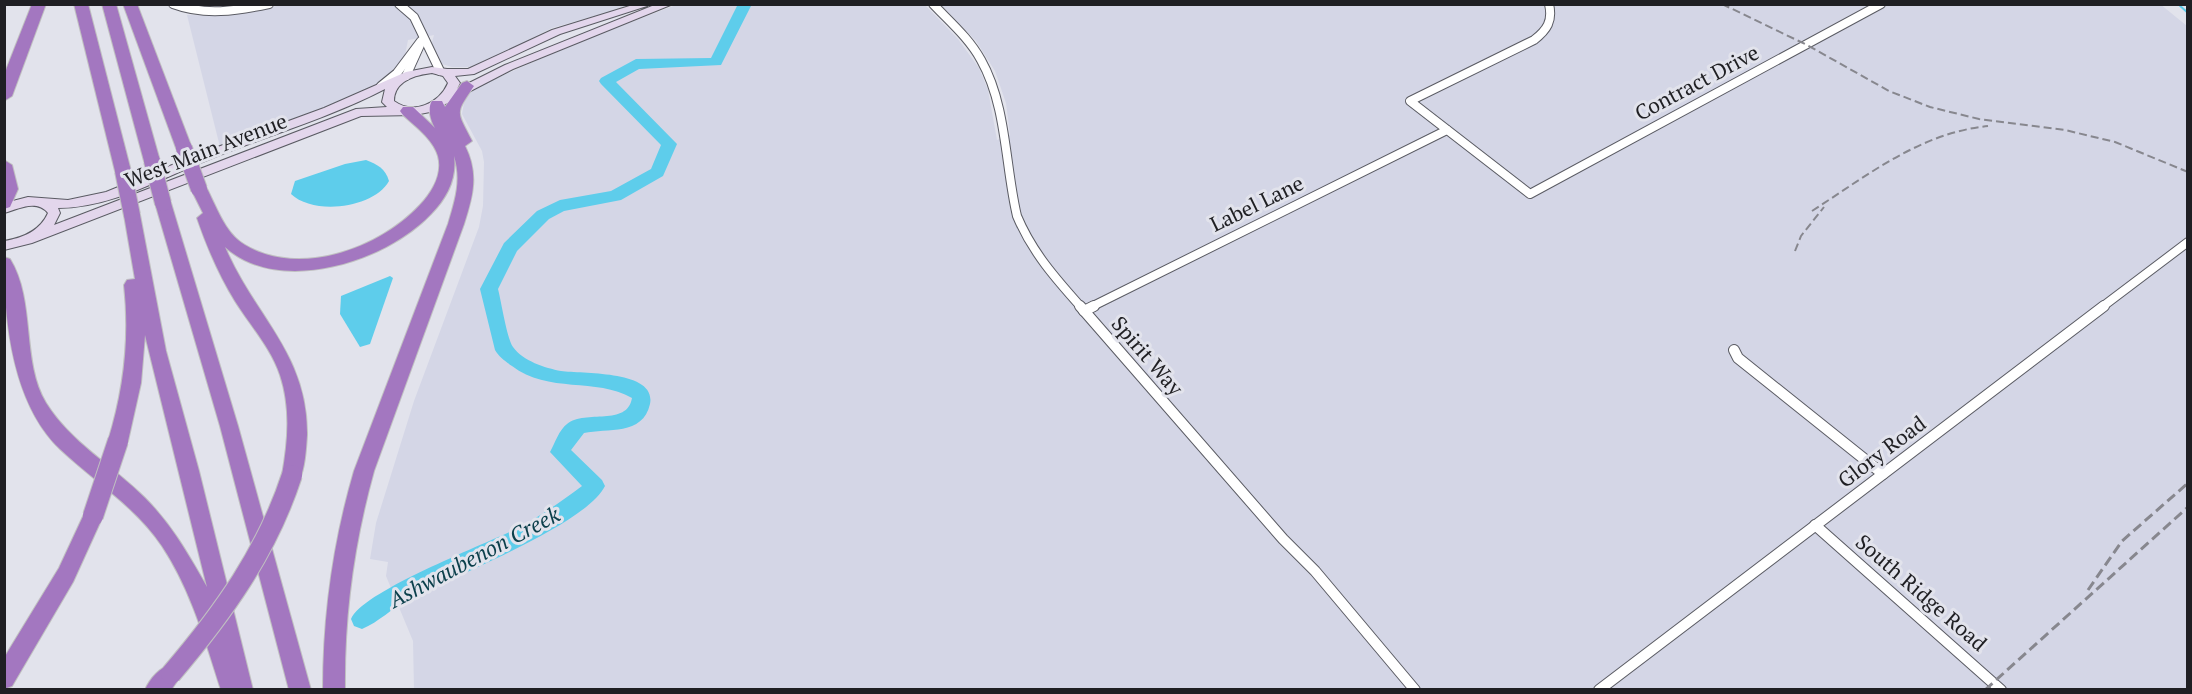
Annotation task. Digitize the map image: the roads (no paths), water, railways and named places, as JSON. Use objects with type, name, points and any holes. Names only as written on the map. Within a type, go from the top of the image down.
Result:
[{"type":"highway","points":[[4,96],[39,4]]},
{"type":"highway","points":[[81,4],[123,171],[157,351],[189,471],[242,690]]},
{"type":"highway","points":[[109,4],[163,202],[229,426],[300,690]]},
{"type":"highway","points":[[130,4],[184,148],[218,254],[247,306],[274,343],[286,366],[294,390],[299,424],[298,447],[292,475],[275,527],[257,561],[221,615],[163,682]]},
{"type":"highway","points":[[334,690],[333,646],[342,554],[364,471],[462,208],[466,191],[464,163],[466,147],[451,114],[458,97],[468,87]]},
{"type":"highway","points":[[439,103],[439,122],[459,148],[464,163]]},
{"type":"highway","points":[[198,189],[225,237],[248,256],[268,262],[305,265],[344,258],[360,252],[389,239],[409,226],[427,210],[445,180],[447,170],[442,147],[404,110]]},
{"type":"highway","points":[[4,165],[10,189],[4,203]]},
{"type":"highway","points":[[4,679],[66,575],[93,516],[118,441],[135,376],[137,316],[126,243],[132,215]]},
{"type":"highway","points":[[4,263],[14,280],[17,291],[15,302],[27,375],[37,405],[65,442],[137,503],[169,539],[202,599],[232,690]]},
{"type":"highway","points":[[4,284],[15,302]]},
{"type":"main road","points":[[443,72],[470,72],[556,32],[647,4]]},
{"type":"main road","points":[[439,103],[468,87],[555,48],[668,4]]},
{"type":"main road","name":"West Main Avenue","points":[[4,209],[32,201],[47,204],[77,204],[105,197],[206,156],[328,111],[404,77],[423,71],[443,72]]},
{"type":"main road","points":[[439,103],[452,90],[452,78],[443,72]]},
{"type":"main road","points":[[404,77],[390,89],[387,96],[388,102],[404,110]]},
{"type":"main road","name":"West Main Avenue","points":[[4,246],[28,240],[360,112],[404,110],[439,103]]},
{"type":"main road","points":[[28,240],[52,220],[54,213],[47,204]]},
{"type":"street","points":[[173,4],[209,13],[231,12],[268,4]]},
{"type":"street","points":[[399,4],[416,17],[422,39],[443,72]]},
{"type":"street","name":"Spirit Way","points":[[933,4],[974,49],[985,67],[995,97],[1012,200],[1024,233],[1044,265],[1283,539],[1315,571],[1414,690]]},
{"type":"street","points":[[1447,130],[1410,101],[1545,33],[1551,20],[1549,4]]},
{"type":"street","name":"Contract Drive","points":[[1447,130],[1530,194],[1881,4]]},
{"type":"street","points":[[404,77],[417,58],[422,39]]},
{"type":"street","points":[[380,87],[398,73],[422,39]]},
{"type":"street","name":"Label Lane","points":[[1084,311],[1447,130]]},
{"type":"street","name":"Glory Road","points":[[1599,690],[2187,242]]},
{"type":"street","points":[[1734,350],[1738,358],[1883,474]]},
{"type":"street","name":"South Ridge Road","points":[[1815,525],[2001,690]]},
{"type":"water","points":[[366,160],[380,168],[389,181],[371,198],[343,206],[328,207],[301,201],[291,194],[295,181],[345,164]]},
{"type":"water","points":[[390,276],[393,278],[370,344],[360,347],[340,314],[341,296]]},
{"type":"waterway","name":"Ashwaubenon Creek","points":[[362,619],[425,580],[527,533],[574,504],[595,486],[560,452],[573,430],[579,426],[618,422],[635,415],[640,407],[642,395],[623,384],[561,378],[530,370],[504,350],[489,289],[510,247],[543,215],[560,206],[615,196],[657,172],[669,144],[606,81],[636,64],[716,62],[745,4]]},
{"type":"waterway","points":[[2178,4],[2188,13]]},
{"type":"railway","points":[[1722,4],[1807,45],[1889,91],[1930,107],[1979,119],[2065,130],[2115,142],[2188,172]]},
{"type":"railway","points":[[1812,211],[1874,170],[1917,146],[1963,130],[1988,126]]},
{"type":"railway","points":[[1795,251],[1801,236],[1824,207]]},
{"type":"railway","points":[[2088,590],[2122,541],[2188,483]]},
{"type":"railway","points":[[1985,690],[2188,507]]}]
